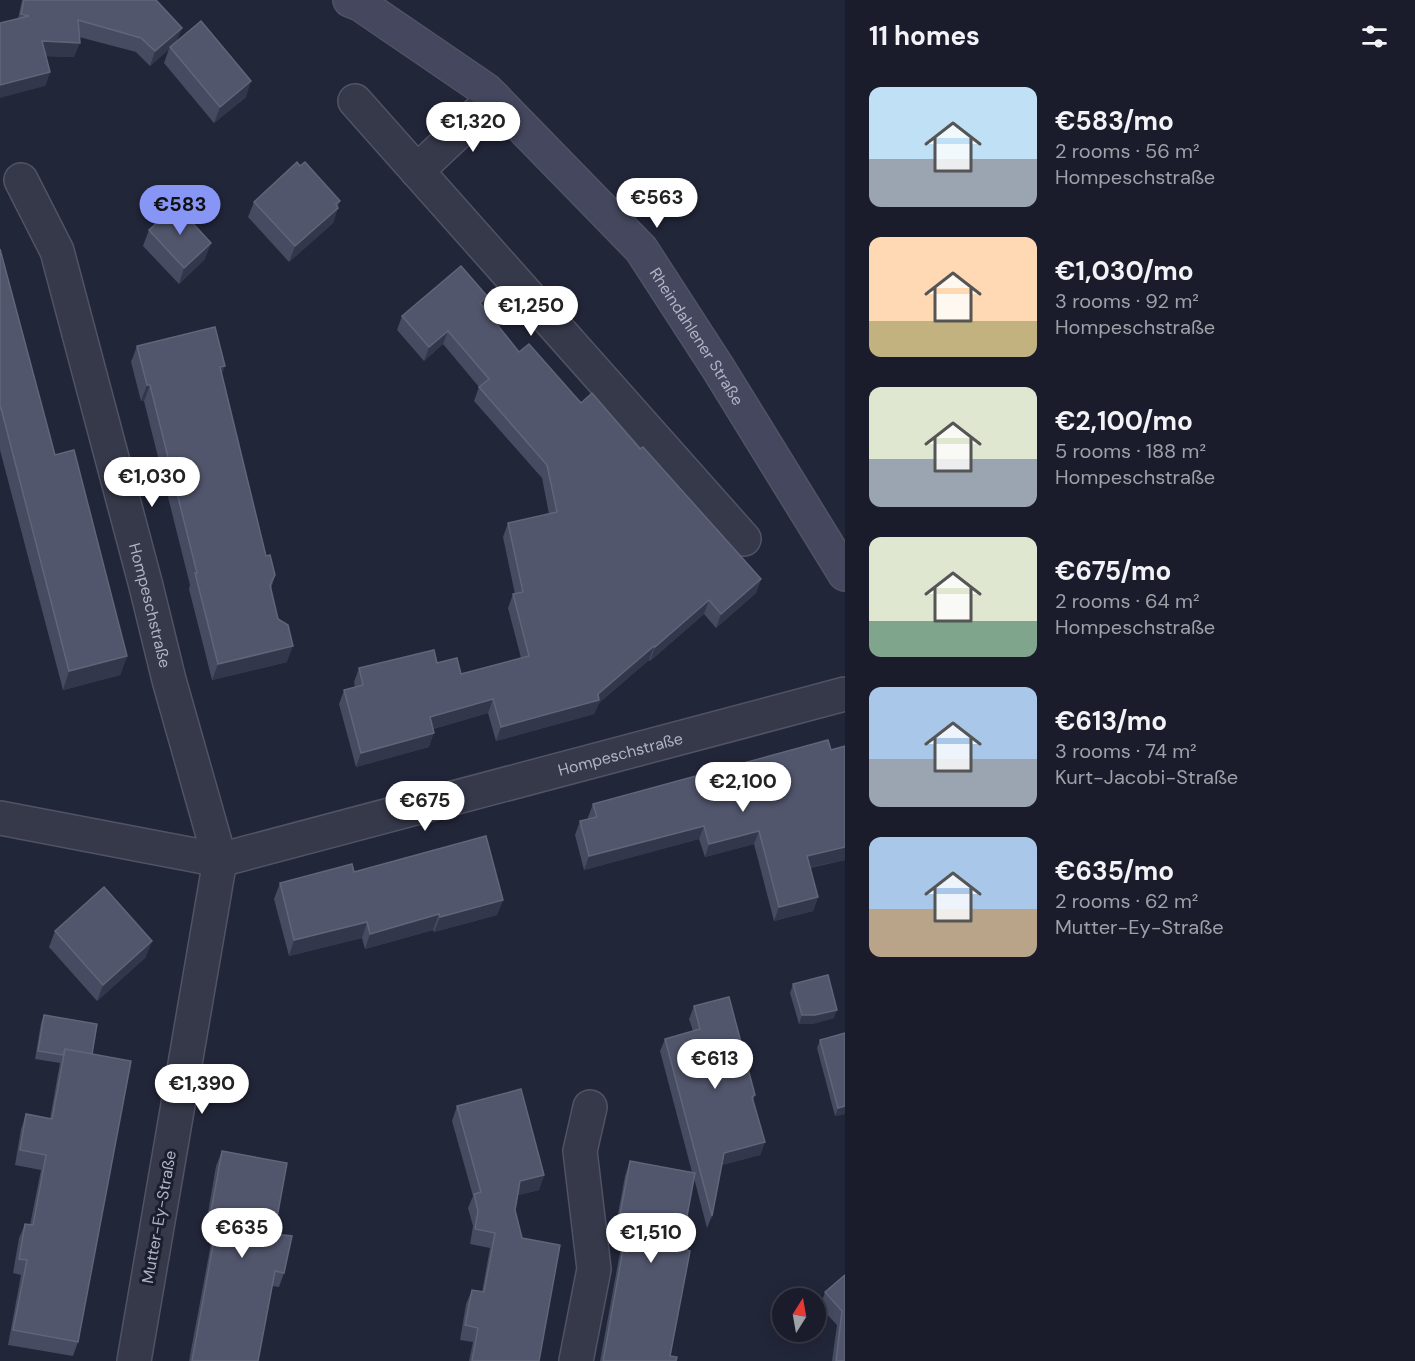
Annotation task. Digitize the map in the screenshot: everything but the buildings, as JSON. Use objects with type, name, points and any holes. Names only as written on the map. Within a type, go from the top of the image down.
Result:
[{"type":"main road","name":"Rheindahlener Straße","points":[[350,0],[360,4],[486,90],[641,249],[845,574]]},
{"type":"street","points":[[417,171],[494,98]]},
{"type":"street","points":[[355,101],[744,539]]},
{"type":"street","name":"Hompeschstraße","points":[[21,180],[57,251],[169,680],[220,860]]},
{"type":"street","name":"Hompeschstraße","points":[[0,818],[220,860],[845,694]]},
{"type":"street","name":"Mutter-Ey-Straße","points":[[134,1361],[220,860]]},
{"type":"street","points":[[576,1361],[594,1269],[580,1151],[590,1107]]}]
